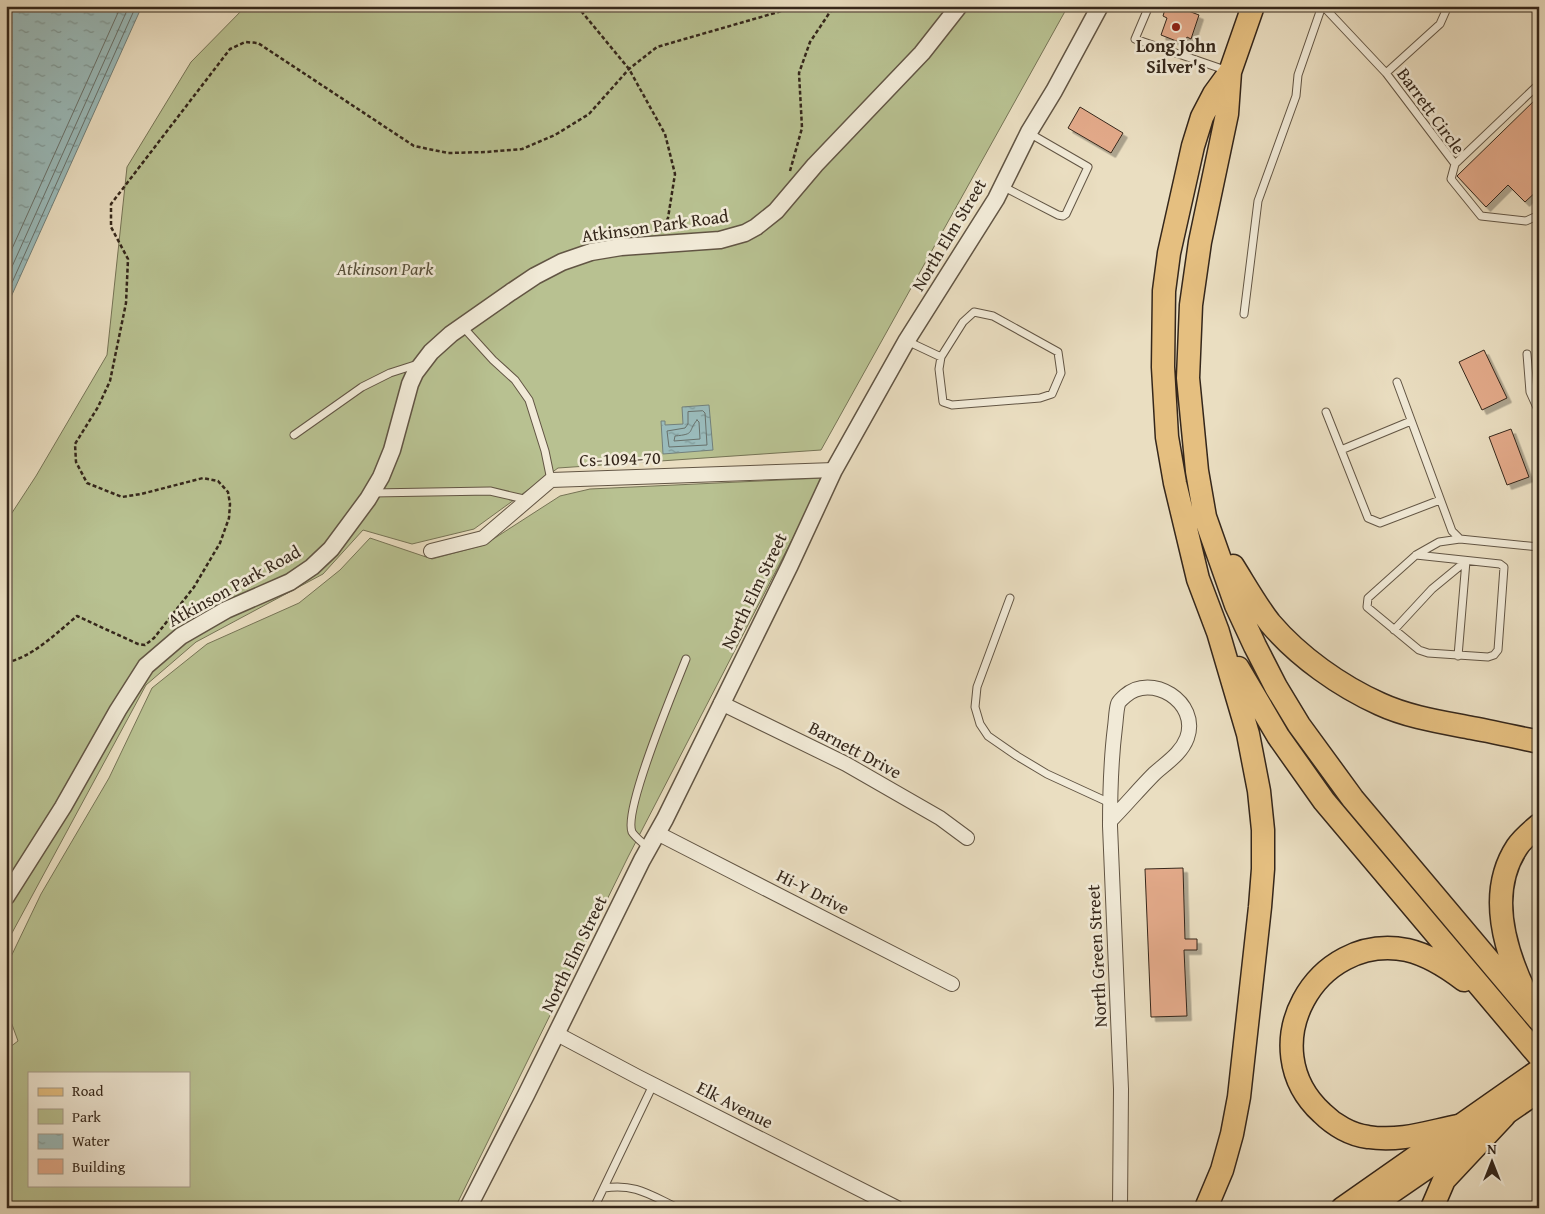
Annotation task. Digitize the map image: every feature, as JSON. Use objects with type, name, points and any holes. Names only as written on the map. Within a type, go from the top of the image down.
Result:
[{"type":"highway","points":[[1251,7],[1230,72],[1227,114],[1209,194],[1193,282],[1188,378],[1192,427],[1205,517],[1236,605],[1276,686],[1299,725],[1353,799],[1539,1018]]},
{"type":"highway","points":[[1206,1208],[1222,1170],[1232,1134],[1239,1097],[1260,907],[1263,869],[1263,830],[1259,791],[1248,734],[1218,632],[1198,579],[1183,522],[1167,437],[1163,367],[1164,291],[1169,253],[1192,146],[1202,117],[1230,72]]},
{"type":"highway","points":[[1205,517],[1253,599],[1271,624],[1292,645],[1351,689],[1381,704],[1408,714],[1539,742]]},
{"type":"highway","points":[[1218,632],[1257,703],[1300,769],[1324,801],[1539,1056]]},
{"type":"highway","points":[[1483,730],[1539,737]]},
{"type":"highway","points":[[1539,825],[1524,838],[1512,857],[1504,878],[1502,912],[1507,946],[1514,968],[1539,1018]]},
{"type":"highway","points":[[1458,1126],[1418,1136],[1387,1139],[1366,1137],[1347,1130],[1329,1120],[1314,1106],[1302,1088],[1296,1074],[1292,1038],[1296,1017],[1310,988],[1324,973],[1342,960],[1375,949],[1407,950],[1438,962],[1448,967],[1476,989],[1499,1010]]},
{"type":"highway","points":[[1432,1208],[1444,1180],[1500,1108]]},
{"type":"main road","points":[[1369,1208],[1500,1108],[1539,1070]]},
{"type":"main road","points":[[1342,1208],[1458,1126],[1539,1091]]},
{"type":"street","name":"Atkinson Park Road","points":[[6,896],[63,806],[118,710],[146,666],[181,636],[199,624],[290,582],[312,568],[331,549],[372,493],[381,477],[392,450],[410,384],[422,362],[451,334],[527,281],[562,262],[591,252],[621,247],[707,242],[727,238],[745,233],[767,219],[922,53],[959,6]]},
{"type":"street","name":"North Elm Street","points":[[468,1208],[557,1034],[790,565],[834,470],[907,340],[996,199],[1029,132],[1054,91],[1100,6]]},
{"type":"street","name":"Cs-1094-70","points":[[551,480],[834,470]]},
{"type":"street","points":[[431,551],[483,538],[551,480]]},
{"type":"street","name":"North Green Street","points":[[1110,821],[1179,752],[1188,737],[1189,720],[1183,706],[1172,694],[1156,688],[1143,688],[1129,693],[1118,703],[1114,737],[1110,821],[1121,1080],[1120,1208]]},
{"type":"street","name":"Barnett Drive","points":[[721,704],[846,764],[940,818],[967,838]]},
{"type":"street","name":"Hi-Y Drive","points":[[657,832],[952,984]]},
{"type":"street","name":"Elk Avenue","points":[[557,1034],[897,1208]]},
{"type":"lane","points":[[1148,6],[1135,39],[1230,72]]},
{"type":"lane","points":[[1244,314],[1258,200],[1296,96],[1298,75],[1322,6]]},
{"type":"lane","name":"Barrett Circle","points":[[1322,6],[1386,74],[1455,164],[1451,179],[1481,216],[1526,222],[1539,215]]},
{"type":"lane","points":[[1386,74],[1440,24],[1448,6]]},
{"type":"lane","points":[[1455,164],[1539,84]]},
{"type":"lane","points":[[1002,186],[1058,215],[1063,216],[1066,214],[1088,167],[1029,132]]},
{"type":"lane","points":[[974,312],[993,316],[1058,352],[1061,372],[1052,394],[1040,398],[952,405],[942,402],[939,369],[941,357],[963,322],[974,312]]},
{"type":"lane","points":[[462,326],[493,360],[515,380],[529,400],[545,451],[551,480]]},
{"type":"lane","points":[[907,340],[941,357]]},
{"type":"lane","points":[[1527,354],[1530,392],[1539,412]]},
{"type":"lane","points":[[294,435],[362,387],[390,372],[422,362]]},
{"type":"lane","points":[[1397,382],[1452,531],[1460,540]]},
{"type":"lane","points":[[1326,412],[1368,518],[1380,523],[1440,500]]},
{"type":"lane","points":[[1340,450],[1411,421]]},
{"type":"lane","points":[[372,493],[490,491],[528,500]]},
{"type":"lane","points":[[1416,555],[1500,564],[1504,568],[1498,650],[1494,655],[1488,657],[1428,653],[1419,650],[1367,607],[1366,602],[1416,555],[1439,542],[1460,540],[1539,547]]},
{"type":"lane","points":[[1394,630],[1432,589],[1466,561]]},
{"type":"lane","points":[[1458,656],[1466,561]]},
{"type":"lane","points":[[1010,598],[976,687],[975,707],[980,724],[988,736],[1018,756],[1048,774],[1110,803]]},
{"type":"lane","points":[[648,849],[632,832],[631,813],[650,752],[686,659]]},
{"type":"lane","points":[[594,1208],[654,1085]]},
{"type":"lane","points":[[604,1188],[627,1186],[678,1208]]},
{"type":"path","points":[[577,6],[629,68],[665,134],[675,174],[668,218],[653,245]]},
{"type":"path","points":[[6,662],[16,661],[77,616],[138,644],[145,645],[154,638],[194,587],[220,543],[229,518],[228,492],[218,481],[203,478],[142,494],[122,496],[87,483],[76,462],[75,444],[98,407],[110,380],[126,303],[128,259],[111,227],[111,204],[230,49],[245,42],[258,43],[414,146],[448,153],[522,149],[555,135],[589,114],[629,68],[657,47],[799,6]]},
{"type":"path","points":[[788,176],[802,128],[799,72],[810,42],[834,6]]},
{"type":"green space","name":"Atkinson Park","points":[[246,6],[1068,6],[821,450],[558,468],[474,529],[412,544],[363,530],[323,574],[196,642],[146,685],[6,944],[6,522],[36,476],[107,355],[127,167],[191,62]]},
{"type":"green space","points":[[824,478],[628,857],[455,1208],[6,1208],[6,1050],[18,1041],[6,1008],[6,967],[41,894],[109,778],[152,688],[207,644],[299,603],[340,570],[370,538],[432,559],[484,545],[560,496],[590,489]]},
{"type":"water","points":[[6,6],[142,6],[6,308]]},
{"type":"water","points":[[709,405],[713,450],[663,454],[661,421],[665,421],[665,425],[683,424],[682,407]]},
{"type":"building","points":[[1166,6],[1175,6],[1199,15],[1191,39],[1187,37],[1184,44],[1161,35],[1167,18],[1163,16]]},
{"type":"building","points":[[1539,96],[1539,189],[1525,202],[1508,185],[1486,207],[1457,176]]},
{"type":"building","points":[[1080,107],[1123,133],[1111,153],[1068,128]]},
{"type":"building","points":[[1484,350],[1507,398],[1482,410],[1459,362]]},
{"type":"building","points":[[1511,429],[1529,477],[1507,485],[1489,437]]},
{"type":"building","points":[[1183,868],[1185,939],[1197,939],[1197,950],[1184,950],[1187,1016],[1151,1017],[1145,869]]},
{"type":"place","name":"Long John Silver's","points":[[1176,27]]}]
